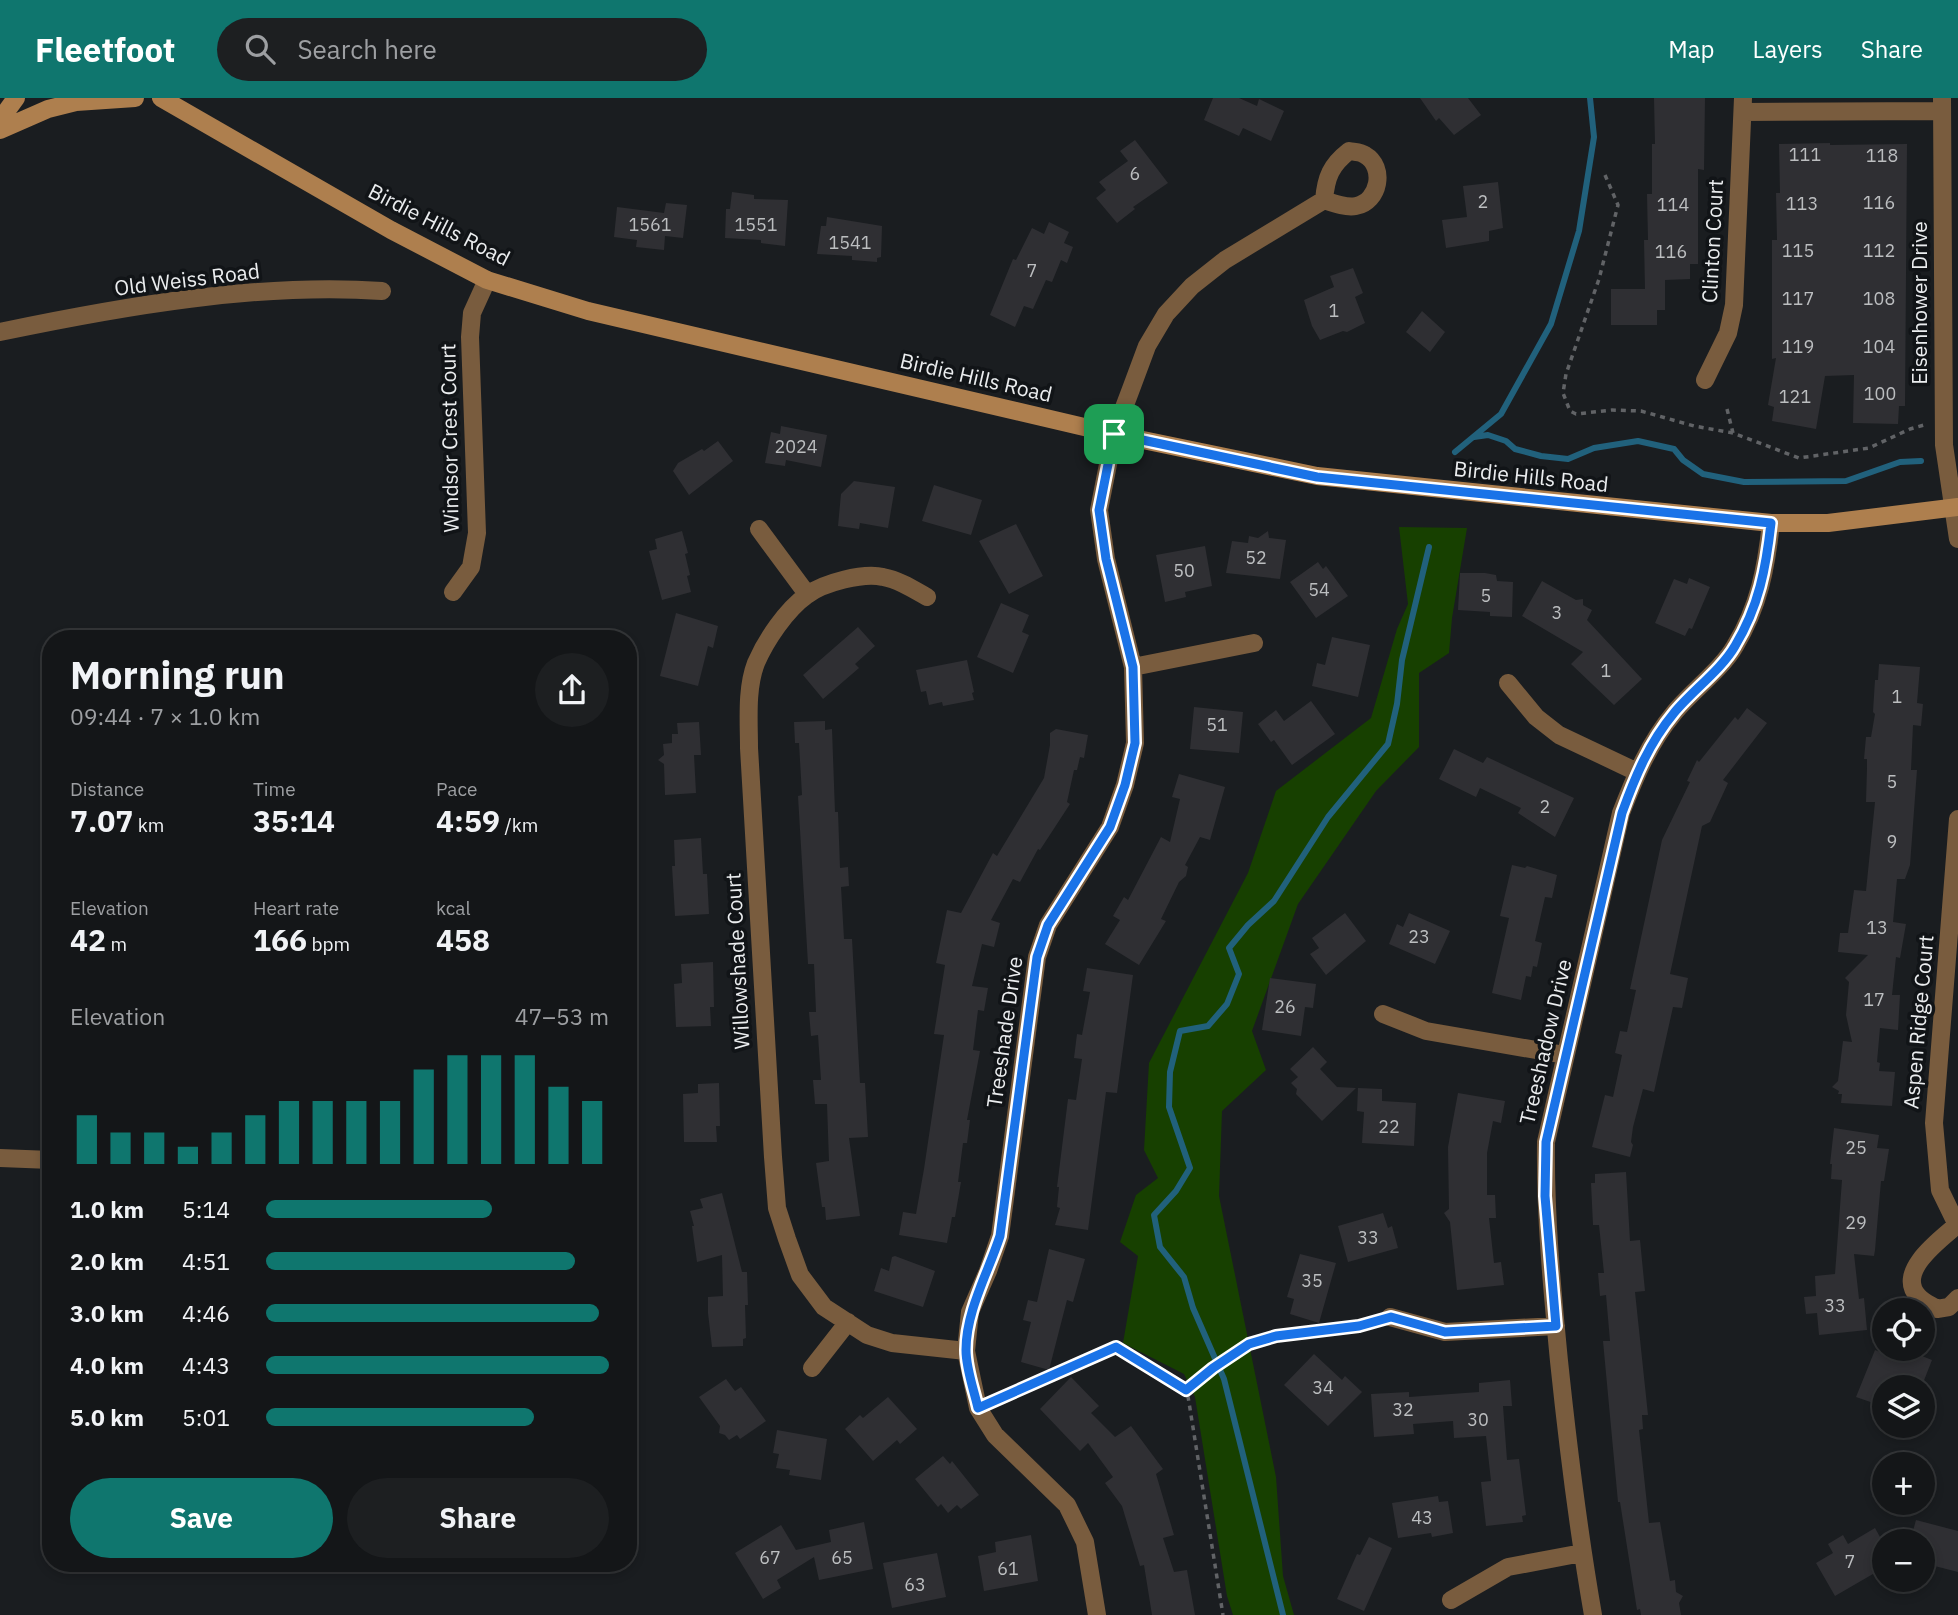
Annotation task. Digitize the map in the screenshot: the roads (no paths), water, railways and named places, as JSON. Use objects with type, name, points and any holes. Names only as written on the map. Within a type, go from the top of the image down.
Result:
[{"type":"main road","points":[[0,120],[16,98]]},
{"type":"main road","points":[[0,130],[48,109],[76,102],[135,98]]},
{"type":"main road","name":"Birdie Hills Road","points":[[161,98],[391,230],[487,280],[588,312],[1114,434],[1317,477],[1771,523],[1828,523],[1955,507]]},
{"type":"street","points":[[1743,105],[1942,104]]},
{"type":"street","name":"Eisenhower Drive","points":[[1942,104],[1944,445],[1955,507]]},
{"type":"street","name":"Clinton Court","points":[[1705,380],[1728,333],[1734,305],[1743,105]]},
{"type":"street","name":"Treeshade Drive","points":[[1097,1615],[1085,1542],[1067,1505],[995,1436],[978,1408],[966,1351],[970,1312],[1000,1236],[1037,957],[1048,925],[1110,827],[1125,785],[1135,743],[1133,667],[1106,559],[1099,510],[1114,434],[1147,346],[1166,314],[1192,286],[1225,260],[1324,200]]},
{"type":"street","name":"Windsor Crest Court","points":[[453,592],[471,567],[477,533],[470,337],[472,313],[487,280]]},
{"type":"street","name":"Old Weiss Road","points":[[0,332],[44,322],[189,300],[281,291],[348,288],[382,291]]},
{"type":"street","points":[[1955,507],[1958,538]]},
{"type":"street","name":"Treeshadow Drive","points":[[1593,1615],[1574,1502],[1556,1326],[1545,1196],[1546,1142],[1622,813],[1637,772],[1652,743],[1674,713],[1734,649],[1756,604],[1766,562],[1771,523]]},
{"type":"street","points":[[759,529],[807,594]]},
{"type":"street","name":"Willowshade Court","points":[[927,597],[902,583],[882,576],[854,576],[807,594],[774,629],[756,665],[749,701],[749,748],[777,1208],[800,1275],[824,1307],[867,1335],[892,1343],[966,1351]]},
{"type":"street","points":[[1133,667],[1254,643]]},
{"type":"street","points":[[1508,683],[1536,717],[1559,735],[1637,772]]},
{"type":"street","name":"Aspen Ridge Court","points":[[1958,819],[1934,1124],[1940,1190],[1957,1226],[1922,1255],[1912,1286],[1917,1296],[1937,1309],[1949,1307],[1958,1298]]},
{"type":"street","points":[[1382,1014],[1426,1031],[1565,1055]]},
{"type":"street","points":[[0,1158],[42,1160]]},
{"type":"street","points":[[1391,1317],[1445,1332],[1556,1326]]},
{"type":"street","points":[[812,1367],[848,1322]]},
{"type":"street","points":[[1451,1600],[1508,1567],[1582,1553]]},
{"type":"waterway","points":[[1455,452],[1501,414],[1551,324],[1579,231],[1594,137],[1590,98]]},
{"type":"waterway","points":[[1474,437],[1488,435],[1506,441],[1515,449],[1568,459],[1594,448],[1638,441],[1674,449],[1683,460],[1703,474],[1744,482],[1846,481],[1900,462],[1921,461]]},
{"type":"waterway","points":[[1283,1615],[1224,1379],[1193,1308],[1184,1277],[1160,1247],[1154,1215],[1176,1191],[1190,1168],[1169,1107],[1170,1072],[1180,1031],[1208,1026],[1227,1004],[1239,974],[1229,948],[1248,925],[1274,901],[1328,817],[1388,744],[1397,704],[1402,660],[1429,547]]}]
